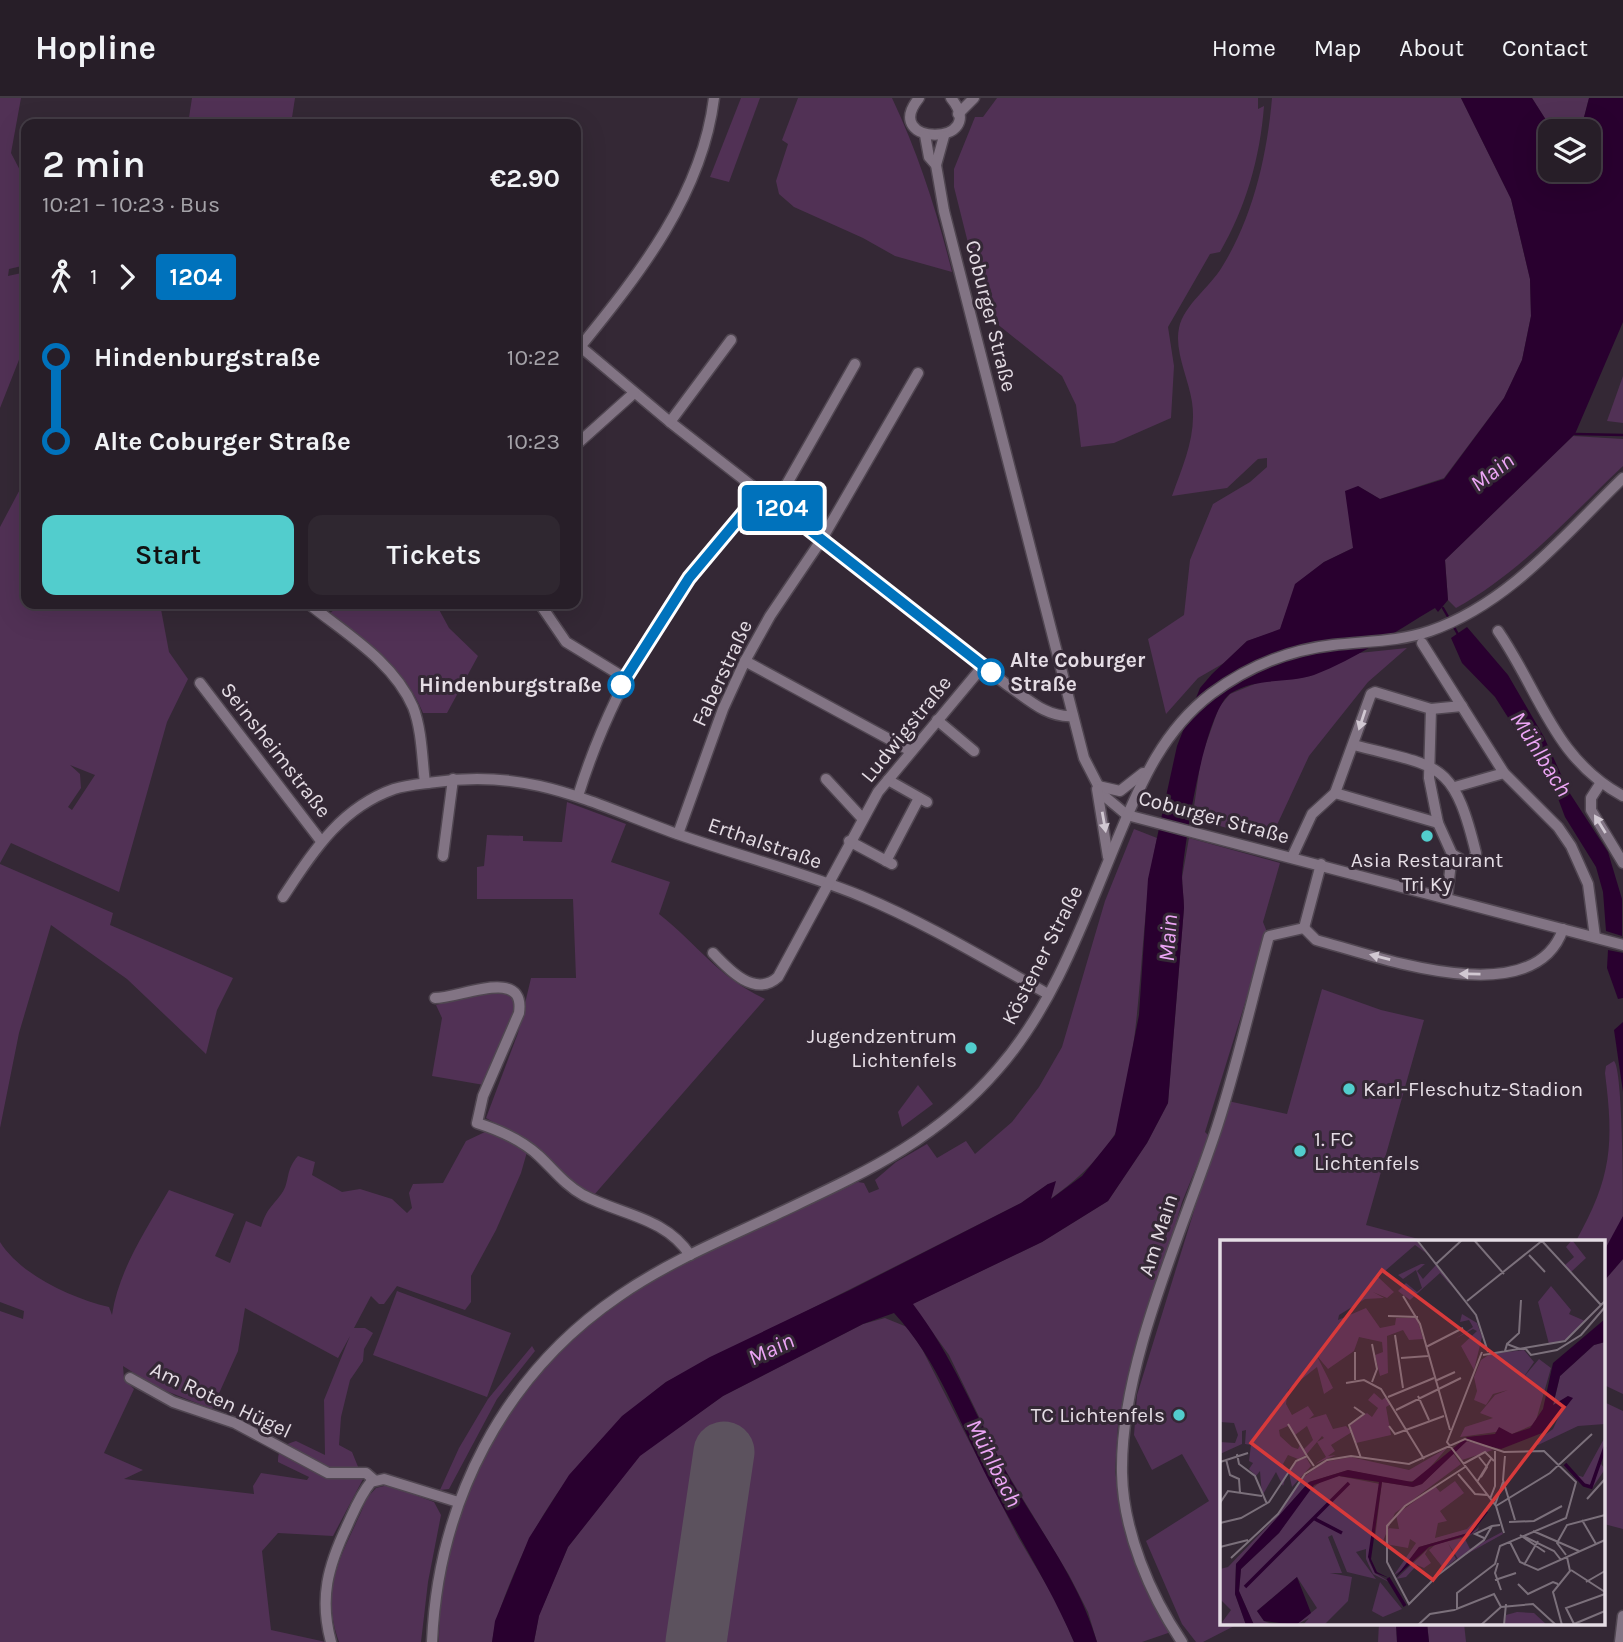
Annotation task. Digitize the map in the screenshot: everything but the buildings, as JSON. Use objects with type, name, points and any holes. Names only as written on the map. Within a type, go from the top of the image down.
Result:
[{"type":"street","points":[[581,341],[640,270],[688,191],[704,147],[714,98]]},
{"type":"street","points":[[951,98],[958,114]]},
{"type":"street","points":[[936,165],[944,136],[955,125],[958,114],[974,98]]},
{"type":"street","name":"Coburger Straße","points":[[914,101],[912,118],[923,134],[929,157],[936,165],[944,211],[1084,758],[1096,785],[1109,802],[1127,815],[1623,945]]},
{"type":"street","points":[[923,134],[944,136]]},
{"type":"street","points":[[670,422],[731,340]]},
{"type":"street","points":[[581,348],[670,422],[983,666],[1046,712],[1060,717],[1073,716]]},
{"type":"street","points":[[776,503],[855,364]]},
{"type":"street","name":"Faberstraße","points":[[678,834],[723,709],[744,662],[770,616],[822,539],[918,373]]},
{"type":"street","points":[[581,440],[634,393]]},
{"type":"street","name":"Köstener Straße","points":[[432,1642],[443,1555],[458,1502],[501,1414],[548,1356],[614,1299],[690,1255],[886,1162],[914,1145],[957,1111],[1003,1064],[1048,995],[1148,768],[1179,723],[1198,704],[1232,680],[1266,662],[1316,648],[1414,636],[1483,606],[1523,575],[1623,478]]},
{"type":"street","points":[[578,796],[593,748],[625,678],[689,578],[761,492]]},
{"type":"street","points":[[315,609],[382,662],[401,685],[414,709],[425,783]]},
{"type":"street","points":[[543,609],[566,642],[625,678]]},
{"type":"street","points":[[1498,631],[1521,665],[1568,752],[1600,784],[1623,796]]},
{"type":"street","points":[[1422,643],[1504,773],[1558,827],[1571,846],[1588,884],[1598,938]]},
{"type":"street","points":[[744,662],[911,751]]},
{"type":"street","name":"Ludwigstraße","points":[[713,953],[740,978],[756,986],[771,985],[778,978],[862,818],[911,751],[983,666]]},
{"type":"street","name":"Seinsheimstraße","points":[[200,683],[321,841]]},
{"type":"street","points":[[1292,858],[1312,814],[1335,793],[1371,694],[1375,692],[1431,709],[1462,706]]},
{"type":"street","points":[[1431,709],[1429,778],[1438,823],[1452,854],[1447,897]]},
{"type":"street","points":[[937,720],[974,751]]},
{"type":"street","points":[[1354,746],[1441,771],[1455,787],[1476,856],[1466,863],[1452,854]]},
{"type":"street","points":[[1096,785],[1105,790],[1120,791],[1148,768]]},
{"type":"street","points":[[1455,787],[1504,773]]},
{"type":"street","points":[[443,856],[453,779]]},
{"type":"street","name":"Erthalstraße","points":[[283,897],[321,841],[354,808],[397,788],[453,779],[509,779],[578,796],[678,834],[861,896],[935,932],[1048,995]]},
{"type":"street","name":"Ludwigstraße","points":[[826,779],[862,818]]},
{"type":"street","points":[[849,841],[889,862],[923,800],[888,780]]},
{"type":"street","points":[[1600,784],[1591,798],[1591,810],[1623,863]]},
{"type":"street","points":[[1096,785],[1108,860]]},
{"type":"street","points":[[1335,793],[1438,823]]},
{"type":"street","points":[[1321,864],[1304,928],[1316,940],[1447,974],[1493,974],[1511,972],[1548,955],[1563,929]]},
{"type":"street","name":"Am Main","points":[[1182,1642],[1157,1600],[1131,1533],[1122,1475],[1125,1419],[1164,1278],[1219,1118],[1269,936],[1304,928]]},
{"type":"street","points":[[435,998],[495,988],[511,988],[518,993],[521,1000],[519,1013],[483,1096],[477,1123],[499,1130],[529,1147],[564,1182],[585,1196],[660,1226],[679,1240],[690,1255]]},
{"type":"street","name":"Am Roten Hügel","points":[[130,1378],[173,1402],[235,1423],[328,1473],[366,1473],[374,1480],[383,1479],[458,1502]]},
{"type":"street","points":[[331,1642],[324,1605],[326,1574],[357,1504],[374,1480]]},
{"type":"street","points":[[1620,1642],[1623,1616]]},
{"type":"shaded area","points":[[0,98],[21,98],[11,153],[21,172],[21,266],[9,269],[8,276],[21,273],[21,355],[0,408]]},
{"type":"shaded area","points":[[192,98],[295,98],[292,119],[189,119]]},
{"type":"shaded area","points":[[741,98],[760,98],[729,182],[710,177]]},
{"type":"shaded area","points":[[798,98],[892,98],[926,184],[952,272],[895,256],[863,238],[794,207],[779,194],[776,181],[788,144],[782,140]]},
{"type":"shaded area","points":[[997,98],[1258,98],[1258,109],[1264,106],[1255,163],[1237,218],[1220,252],[1210,254],[1168,327],[1174,366],[1171,418],[1114,443],[1081,447],[1076,405],[1062,376],[986,315],[954,187],[954,169],[975,117],[983,117]]},
{"type":"shaded area","points":[[1272,98],[1461,98],[1511,199],[1530,279],[1531,316],[1522,360],[1504,398],[1444,478],[1380,499],[1358,486],[1353,548],[1324,562],[1296,584],[1280,630],[1247,641],[1224,663],[1198,678],[1166,714],[1148,639],[1184,615],[1190,560],[1213,504],[1250,482],[1267,467],[1267,458],[1258,459],[1227,488],[1172,496],[1188,450],[1193,426],[1192,402],[1178,346],[1179,328],[1186,312],[1222,267],[1242,228],[1257,186]]},
{"type":"shaded area","points":[[1532,98],[1589,98],[1584,119],[1545,119]]},
{"type":"shaded area","points":[[1623,376],[1623,423],[1607,421]]},
{"type":"shaded area","points":[[1573,436],[1623,439],[1623,466],[1523,561],[1456,608],[1448,600],[1445,560]]},
{"type":"shaded area","points":[[21,487],[21,609],[161,609],[169,652],[188,679],[167,722],[119,892],[11,843],[0,863],[0,527]],"holes":[[[70,765],[95,775],[72,810],[68,807],[81,788],[80,774]]]},
{"type":"shaded area","points":[[335,609],[439,609],[449,628],[478,656],[447,713],[423,713],[406,682],[395,669],[329,614]]},
{"type":"shaded area","points":[[1407,648],[1368,682],[1309,756],[1270,840],[1202,821],[1193,814],[1201,758],[1219,707],[1230,694],[1262,681],[1310,676],[1359,653]]},
{"type":"shaded area","points":[[567,802],[626,824],[611,862],[670,882],[659,914],[721,971],[765,999],[594,1195],[570,1182],[538,1148],[486,1118],[518,1033],[531,978],[576,978],[573,899],[477,899],[477,867],[484,866],[487,835],[523,836],[523,841],[562,842]]},
{"type":"shaded area","points":[[1134,829],[1157,838],[1147,901],[1135,1028],[1118,1127],[1092,1164],[1049,1200],[1048,1184],[1021,1203],[666,1382],[597,1444],[543,1515],[504,1597],[492,1642],[439,1642],[442,1592],[452,1542],[469,1492],[491,1444],[519,1399],[552,1358],[589,1323],[630,1294],[686,1263],[858,1182],[864,1183],[869,1193],[879,1189],[875,1180],[896,1162],[927,1144],[937,1158],[966,1141],[975,1154],[1012,1122],[1039,1087],[1062,1047],[1105,901]]},
{"type":"shaded area","points":[[1189,838],[1280,863],[1263,922],[1267,932],[1205,1132],[1209,1136],[1182,1202],[1118,1425],[1115,1472],[1124,1518],[1171,1632],[1142,1642],[1097,1642],[1088,1612],[1069,1575],[1003,1466],[949,1355],[912,1304],[1042,1242],[1108,1201],[1147,1143],[1168,1103],[1184,908],[1182,878]]},
{"type":"shaded area","points":[[0,864],[113,913],[110,925],[233,978],[217,1010],[206,1054],[127,979],[51,925],[19,1033],[0,1128]]},
{"type":"shaded area","name":"1. FC Lichtenfels","points":[[1322,989],[1381,1010],[1424,1020],[1366,1225],[1422,1240],[1220,1240],[1220,1624],[1238,1624],[1203,1642],[1196,1642],[1182,1624],[1146,1541],[1209,1501],[1182,1454],[1152,1470],[1134,1435],[1137,1395],[1228,1101],[1287,1114]]},
{"type":"shaded area","points":[[508,992],[517,1005],[509,1034],[484,1085],[432,1076],[442,1018],[436,1005],[472,995]]},
{"type":"shaded area","points":[[1614,1061],[1619,1086],[1623,1217],[1606,1248],[1606,1240],[1577,1240],[1597,1198],[1607,1160],[1609,1120],[1606,1066]]},
{"type":"shaded area","points":[[918,1085],[933,1104],[902,1127],[898,1112]]},
{"type":"shaded area","points":[[487,1131],[514,1141],[527,1152],[521,1173],[496,1230],[471,1276],[471,1302],[465,1310],[397,1286],[384,1304],[379,1304],[371,1296],[354,1328],[365,1328],[373,1333],[364,1349],[363,1361],[350,1380],[341,1417],[339,1445],[352,1452],[363,1479],[333,1536],[278,1533],[262,1551],[271,1630],[326,1642],[0,1642],[0,1311],[23,1319],[24,1311],[0,1302],[0,1242],[9,1254],[34,1275],[79,1298],[109,1307],[112,1315],[127,1266],[169,1190],[234,1214],[215,1256],[230,1263],[246,1221],[261,1227],[284,1189],[291,1166],[298,1156],[315,1162],[312,1175],[342,1192],[360,1189],[392,1199],[407,1213],[412,1208],[409,1193],[413,1184],[443,1183],[466,1141]],"holes":[[[245,1308],[338,1358],[350,1336],[324,1400],[325,1455],[296,1441],[285,1446],[279,1453],[278,1462],[309,1477],[307,1480],[261,1473],[253,1486],[254,1494],[124,1479],[143,1470],[104,1453],[134,1389],[124,1379],[123,1366],[156,1387],[212,1409],[238,1351]]]},
{"type":"shaded area","points":[[1623,1259],[1623,1394],[1606,1386],[1606,1279]]},
{"type":"shaded area","points":[[397,1291],[511,1333],[487,1397],[373,1355]]},
{"type":"shaded area","points":[[885,1318],[907,1327],[922,1349],[1018,1537],[1056,1601],[1074,1642],[534,1642],[539,1615],[568,1547],[640,1455],[723,1396],[863,1324]]},
{"type":"shaded area","points":[[532,1346],[535,1351],[497,1399],[449,1489],[440,1490],[459,1448],[488,1399]]},
{"type":"shaded area","points":[[1606,1403],[1623,1411],[1623,1529],[1606,1525]]},
{"type":"shaded area","points":[[388,1485],[434,1502],[441,1515],[428,1582],[421,1642],[339,1642],[333,1621],[332,1602],[337,1567],[367,1498],[376,1488]]},
{"type":"shaded area","points":[[1379,1624],[1396,1624],[1397,1642],[1378,1642]]},
{"type":"shaded area","points":[[1427,1624],[1464,1624],[1466,1642],[1429,1642]]},
{"type":"water","name":"Main","points":[[1461,98],[1532,98],[1545,119],[1538,119],[1538,182],[1601,182],[1601,119],[1584,119],[1589,98],[1623,98],[1623,322],[1575,434],[1445,560],[1448,600],[1438,612],[1435,608],[1360,653],[1314,675],[1241,688],[1231,693],[1221,705],[1204,750],[1184,859],[1184,908],[1168,1103],[1147,1143],[1108,1201],[1042,1242],[913,1304],[939,1343],[1004,1468],[1068,1574],[1097,1642],[1074,1642],[989,1481],[936,1372],[910,1331],[894,1313],[863,1324],[723,1396],[640,1456],[568,1547],[539,1616],[534,1642],[492,1642],[495,1621],[529,1538],[569,1475],[622,1416],[666,1382],[710,1357],[850,1290],[1021,1203],[1056,1181],[1051,1199],[1082,1176],[1115,1135],[1139,1015],[1148,879],[1177,746],[1200,688],[1247,641],[1280,629],[1295,584],[1324,562],[1353,548],[1345,491],[1358,486],[1380,499],[1444,479],[1504,398],[1522,360],[1531,316],[1530,279],[1511,199]]},
{"type":"water","points":[[1467,627],[1508,675],[1544,737],[1569,792],[1608,852],[1622,899],[1622,936],[1606,931],[1603,892],[1596,867],[1565,817],[1556,793],[1495,697],[1462,663],[1451,638]]},
{"type":"water","points":[[1608,950],[1623,953],[1623,998],[1618,999],[1607,968]]},
{"type":"water","points":[[1623,1022],[1623,1092],[1614,1030]]},
{"type":"water","points":[[1623,1216],[1623,1259],[1606,1279],[1606,1247]]},
{"type":"water","points":[[1396,1624],[1427,1624],[1429,1642],[1397,1642]]},
{"type":"waterway","points":[[1575,434],[1623,435]]},
{"type":"waterway","name":"Mühlbach","points":[[1443,608],[1459,636]]},
{"type":"runway","points":[[696,1642],[724,1452]]},
{"type":"bus line","name":"1204","points":[[621,685],[689,578],[713,546],[761,492],[991,672]]},
{"type":"place","name":"Alte Coburger Straße","points":[[991,672]]},
{"type":"place","name":"Hindenburgstraße","points":[[621,685]]},
{"type":"place","name":"Asia Restaurant Tri Ky","points":[[1427,836]]},
{"type":"place","name":"Jugendzentrum Lichtenfels","points":[[971,1048]]},
{"type":"place","name":"Karl-Fleschutz-Stadion","points":[[1349,1089]]},
{"type":"place","name":"1. FC Lichtenfels","points":[[1300,1151]]},
{"type":"place","name":"TC Lichtenfels","points":[[1179,1415]]}]
